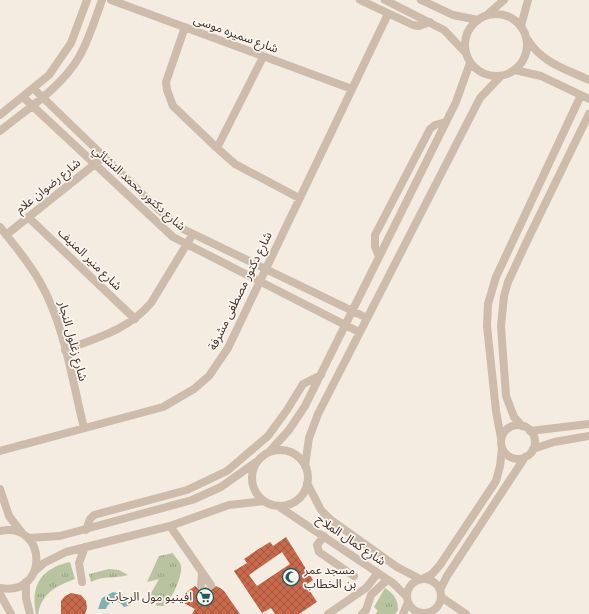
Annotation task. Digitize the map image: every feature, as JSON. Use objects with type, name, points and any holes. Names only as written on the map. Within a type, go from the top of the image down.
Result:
[{"type":"street","points":[[0,115],[34,89],[49,75],[66,52],[87,0]]},
{"type":"street","points":[[0,131],[58,83],[78,58],[102,0]]},
{"type":"street","name":"شارع سميره موسى","points":[[111,0],[352,89]]},
{"type":"street","points":[[360,0],[413,25],[419,26],[430,22]]},
{"type":"street","points":[[385,0],[444,30],[465,53],[470,63],[482,73],[500,76]]},
{"type":"street","points":[[421,0],[441,10],[465,18],[478,20]]},
{"type":"street","points":[[435,0],[441,10]]},
{"type":"street","points":[[486,16],[504,0]]},
{"type":"street","points":[[521,26],[528,0]]},
{"type":"street","name":"شارع دكتور مصطفى مشرفة","points":[[0,451],[163,407],[194,389],[209,376],[219,363],[388,14]]},
{"type":"street","points":[[465,53],[464,45],[468,31],[478,20],[495,14],[505,15],[521,26],[532,48],[549,62],[589,80]]},
{"type":"street","points":[[185,27],[168,74],[167,90],[173,106],[235,164],[298,198]]},
{"type":"street","points":[[0,588],[13,588],[26,582],[35,571],[59,555],[85,547],[170,526],[229,505],[264,501],[278,506],[286,505],[297,500],[305,491],[307,483],[305,466],[307,448],[314,424],[480,98],[500,76],[516,70],[524,59],[527,48],[527,38]]},
{"type":"street","points":[[217,148],[263,57]]},
{"type":"street","points":[[0,531],[9,530],[25,536],[53,538],[192,500],[221,487],[269,452],[297,419],[321,375],[462,89],[470,63]]},
{"type":"street","points":[[516,70],[541,76],[589,99]]},
{"type":"street","points":[[579,75],[589,72]]},
{"type":"street","name":"شارع دكتور محمد النشائي","points":[[34,89],[169,219],[193,234],[367,318]]},
{"type":"street","points":[[403,614],[408,600],[410,586],[432,574],[440,565],[496,481],[500,466],[502,448],[496,411],[487,326],[490,293],[496,277],[581,95]]},
{"type":"street","name":"شارع دكتور محمد النشائي","points":[[23,97],[161,228],[187,245],[360,332]]},
{"type":"street","points":[[533,449],[534,440],[530,431],[522,426],[514,417],[506,396],[501,326],[504,296],[508,282],[589,114]]},
{"type":"street","points":[[379,256],[375,246],[375,236],[430,129],[435,125],[446,122]]},
{"type":"street","name":"شارع رضوان علام","points":[[6,235],[105,156]]},
{"type":"street","name":"شارع منير المنيف","points":[[28,217],[135,319]]},
{"type":"street","name":"شارع زغلول النجار","points":[[0,227],[40,281],[51,302],[65,350],[84,428]]},
{"type":"street","points":[[65,350],[118,330],[135,319],[151,303],[193,234]]},
{"type":"street","points":[[86,530],[90,519],[94,515],[187,490],[227,471],[268,436],[287,410],[303,384],[321,375]]},
{"type":"street","points":[[530,431],[589,424]]},
{"type":"street","points":[[501,438],[511,426],[522,426]]},
{"type":"street","points":[[408,600],[415,611],[430,613],[436,608],[447,576],[525,457],[533,449],[554,442],[589,436]]},
{"type":"street","points":[[502,448],[505,453],[514,458],[525,457]]},
{"type":"street","points":[[269,452],[276,450],[290,452],[296,455],[305,466]]},
{"type":"street","points":[[256,462],[252,474],[253,486],[264,501]]},
{"type":"street","name":"شارع كمال الملاح","points":[[307,483],[321,510],[331,520],[392,563],[422,579]]},
{"type":"street","points":[[0,488],[7,512],[36,553],[35,571]]},
{"type":"street","name":"شارع كمال الملاح","points":[[278,506],[378,573],[408,600]]},
{"type":"street","points":[[170,526],[211,585]]},
{"type":"street","points":[[324,536],[317,545],[319,552],[354,576]]},
{"type":"street","points":[[82,582],[79,564],[85,547]]},
{"type":"street","points":[[201,585],[202,573]]},
{"type":"street","points":[[328,614],[357,594],[369,584],[378,573]]},
{"type":"street","points":[[422,579],[436,583],[441,594],[466,614]]},
{"type":"street","points":[[362,614],[368,606],[372,593],[387,580]]},
{"type":"street","points":[[26,582],[26,598],[30,614]]},
{"type":"street","points":[[0,594],[11,614]]},
{"type":"street","points":[[357,594],[368,606]]},
{"type":"green space","points":[[173,553],[181,566],[180,575],[173,594],[169,600],[163,606],[157,606],[150,595],[159,579],[147,582],[159,556]]},
{"type":"green space","points":[[70,562],[75,579],[62,584],[51,591],[43,601],[38,614],[36,614],[35,594],[40,579],[45,573],[52,569]]},
{"type":"green space","points":[[109,569],[119,570],[128,575],[105,578],[91,582],[89,574]]},
{"type":"green space","points":[[385,588],[395,597],[398,610],[395,614],[375,614],[378,611],[374,607]]},
{"type":"water","points":[[113,592],[124,595],[131,605],[124,607],[122,604],[111,602],[106,609],[98,609],[102,598]]},
{"type":"building","name":"مسجد عمر بن الخطاب","points":[[286,537],[313,580],[306,585],[317,602],[299,614],[275,614],[271,608],[262,613],[234,571],[247,563],[244,559],[257,550],[270,542],[273,546]],"holes":[[[282,552],[290,564],[257,586],[249,575]]]},
{"type":"building","name":"افينيو مول الرحاب","points":[[195,586],[200,590],[206,587],[211,590],[216,586],[220,588],[224,591],[240,614],[192,614],[195,609],[180,601],[185,593]]},
{"type":"building","name":"افينيو مول الرحاب","points":[[71,593],[81,595],[86,601],[87,608],[85,614],[61,614],[61,601],[65,596]]},
{"type":"place","name":"مسجد عمر بن الخطاب","points":[[291,577]]},
{"type":"place","name":"افينيو مول الرحاب","points":[[205,597]]}]
